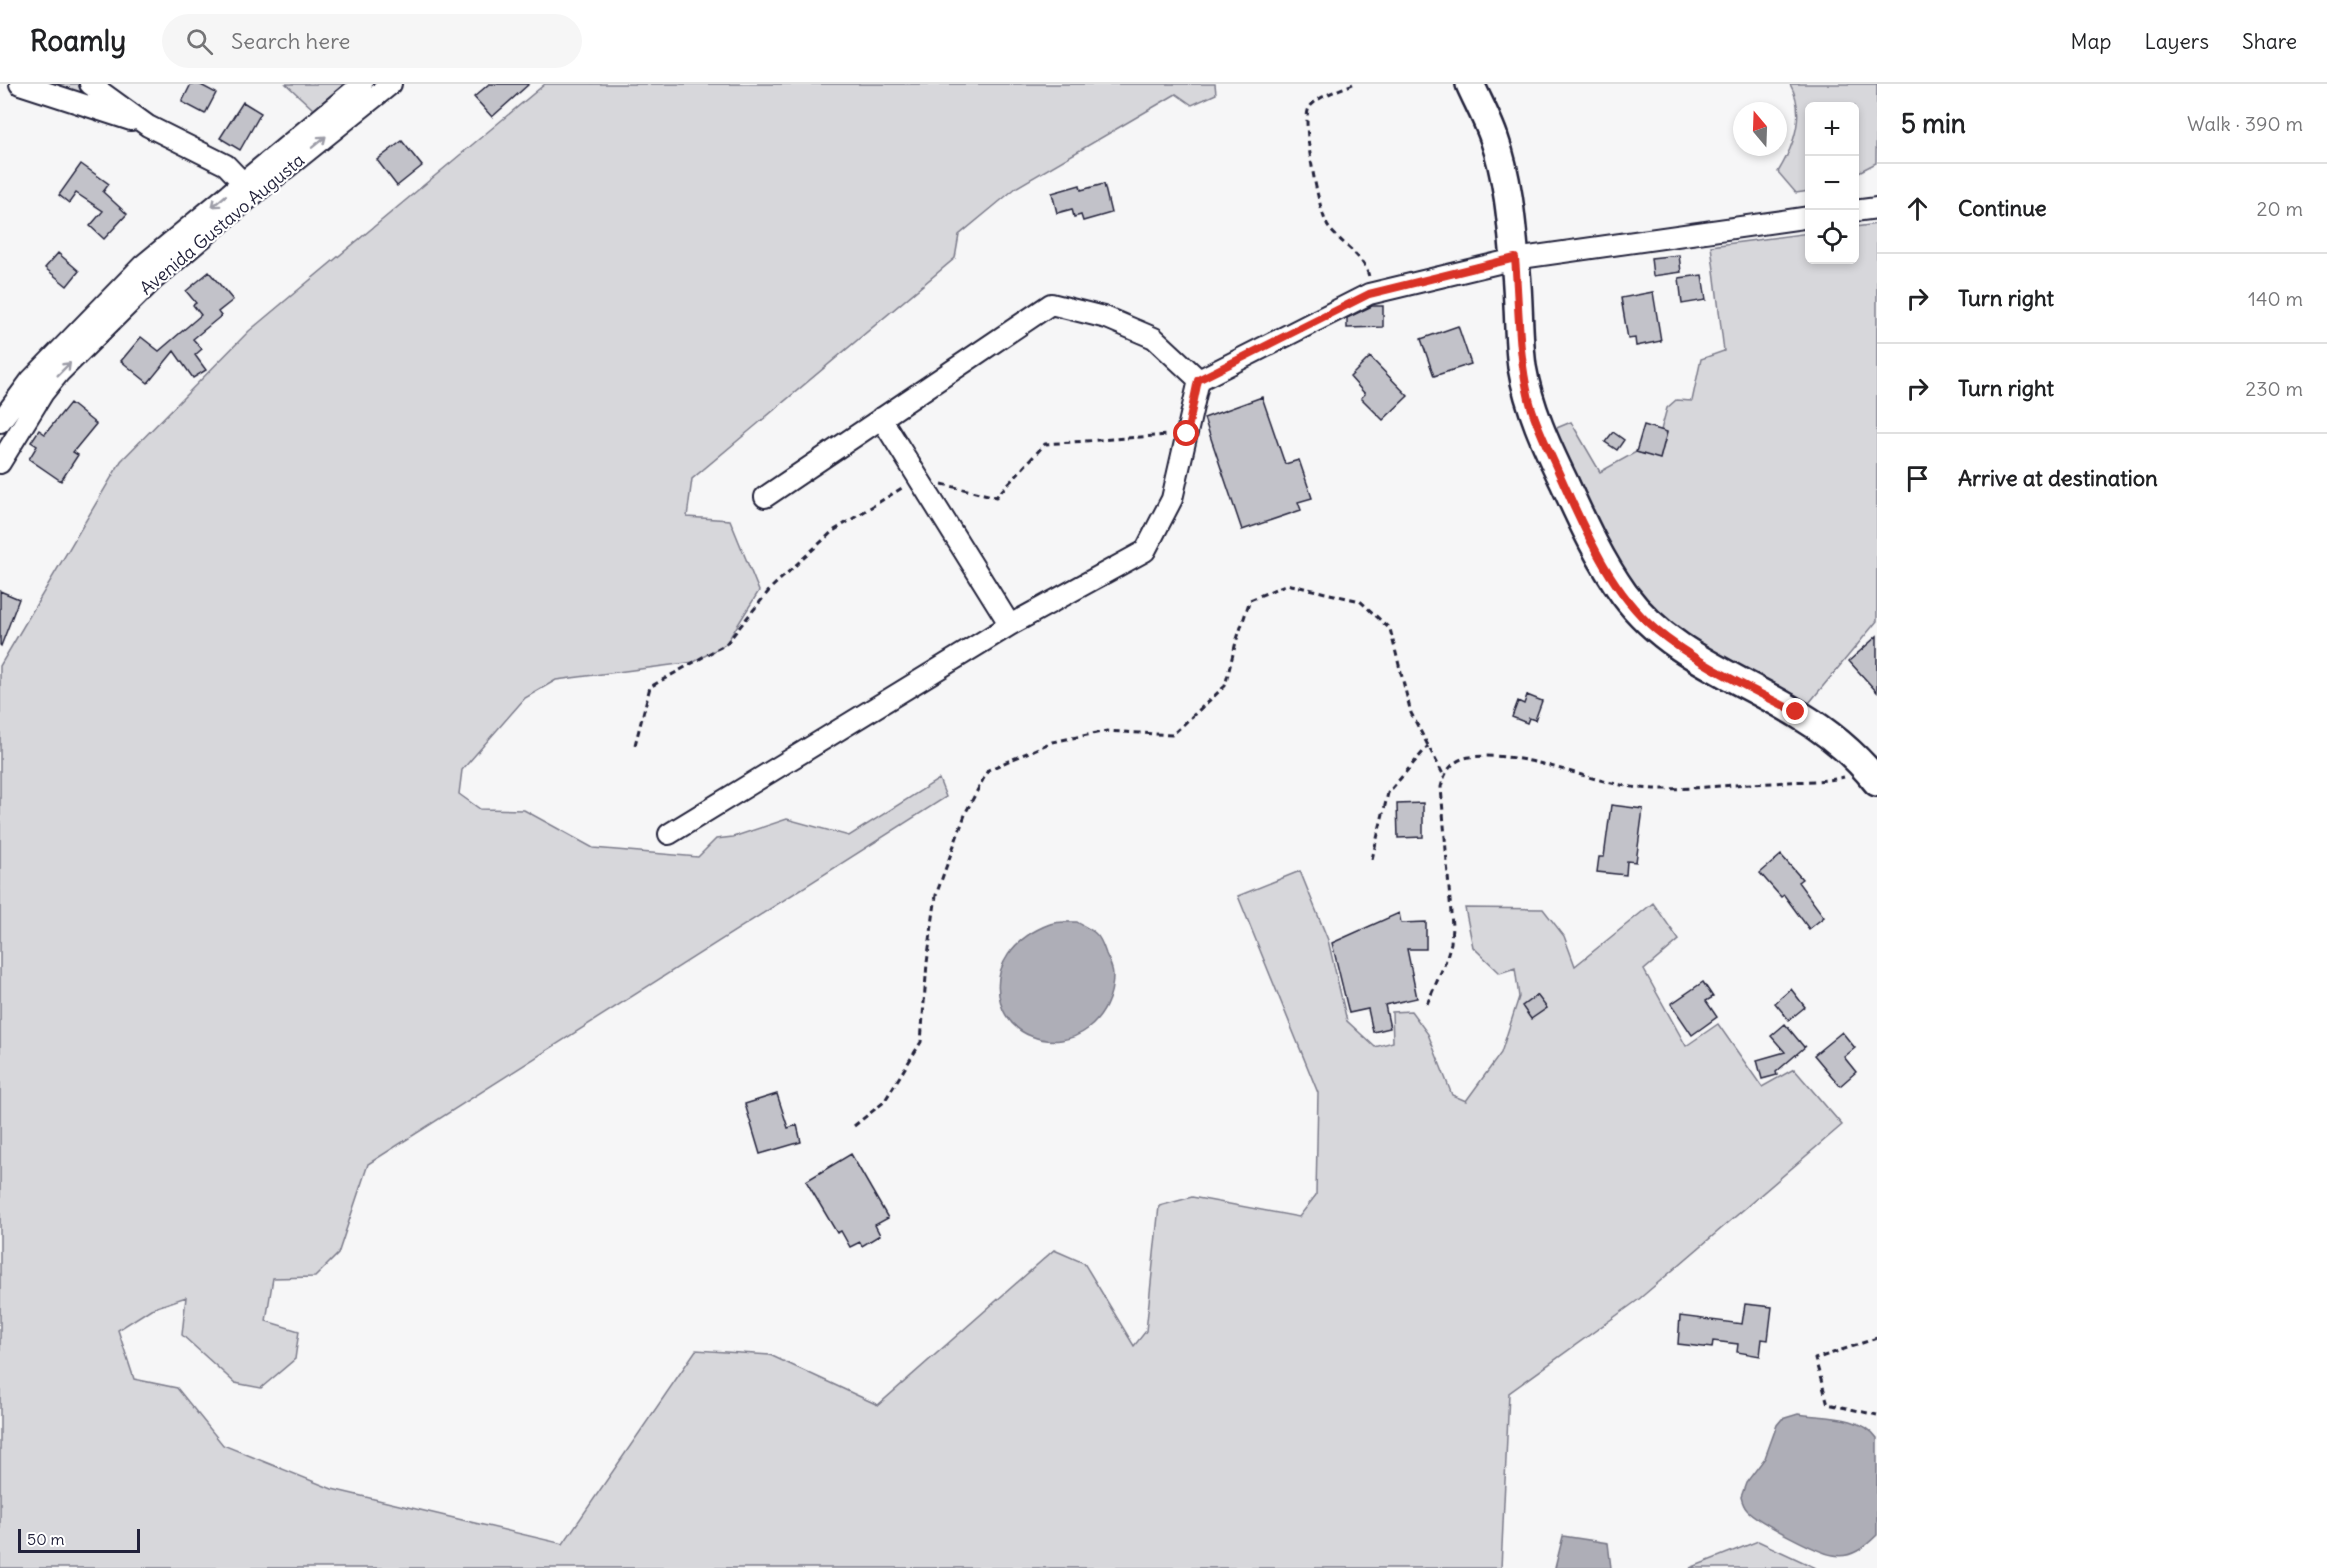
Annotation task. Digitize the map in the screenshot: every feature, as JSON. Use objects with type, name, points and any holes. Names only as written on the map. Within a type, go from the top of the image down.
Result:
[{"type":"main road","points":[[1470,84],[1494,138],[1504,177],[1515,258],[1522,367],[1529,402],[1588,536],[1604,565],[1626,596],[1653,627],[1690,655],[1796,712],[1842,745],[1871,774]]},
{"type":"street","points":[[20,84],[148,126],[226,165],[249,187]]},
{"type":"street","points":[[90,84],[148,126]]},
{"type":"street","name":"Avenida Gustavo Augusta","points":[[0,463],[43,393],[59,373],[249,187],[362,84]]},
{"type":"street","name":"Avenida Gustavo Augusta","points":[[2,414],[55,355],[142,266],[391,84]]},
{"type":"street","points":[[1859,210],[1877,208]]},
{"type":"street","points":[[1198,380],[1369,294],[1515,258],[1805,218]]},
{"type":"street","points":[[765,497],[1051,303],[1107,318],[1154,338],[1198,380]]},
{"type":"street","points":[[669,834],[1010,625],[1145,551],[1172,499],[1198,380]]},
{"type":"street","points":[[881,418],[1010,625]]},
{"type":"path","points":[[1353,84],[1315,102],[1309,107],[1306,123],[1321,210],[1328,226],[1368,271],[1369,294]]},
{"type":"path","points":[[635,745],[650,687],[726,644],[772,586],[833,531],[918,478],[996,497],[1045,444],[1187,434]]},
{"type":"path","points":[[854,1126],[884,1102],[921,1042],[927,963],[936,895],[966,812],[988,770],[1052,742],[1107,731],[1172,735],[1225,686],[1250,600],[1287,584],[1360,601],[1390,629],[1411,713],[1444,776]]},
{"type":"path","points":[[1372,859],[1388,793],[1428,746]]},
{"type":"path","points":[[1427,1004],[1451,943],[1452,926],[1441,787],[1450,766],[1460,759],[1514,758],[1553,765],[1623,786],[1687,790],[1827,780],[1851,774],[1871,774]]},
{"type":"path","points":[[1877,1338],[1815,1359],[1828,1404],[1877,1414]]},
{"type":"shaded area","points":[[41,84],[78,84],[109,106]]},
{"type":"shaded area","points":[[286,84],[344,84],[314,110]]},
{"type":"shaded area","points":[[545,84],[1215,84],[1216,94],[1192,105],[1176,94],[1017,187],[959,235],[955,258],[692,479],[687,517],[730,520],[759,591],[726,644],[694,662],[556,680],[525,698],[462,770],[459,794],[480,809],[524,810],[593,848],[698,857],[716,839],[733,837],[787,819],[849,836],[939,779],[946,797],[368,1164],[338,1254],[315,1277],[273,1278],[266,1321],[299,1331],[295,1359],[261,1388],[235,1383],[182,1335],[186,1297],[151,1309],[118,1330],[134,1379],[177,1388],[223,1445],[332,1489],[563,1544],[696,1350],[770,1355],[878,1405],[1054,1250],[1084,1263],[1134,1346],[1146,1331],[1159,1206],[1192,1197],[1299,1217],[1316,1195],[1318,1093],[1238,896],[1300,871],[1328,940],[1347,1021],[1375,1047],[1393,1042],[1392,1012],[1411,1011],[1428,1034],[1452,1095],[1466,1101],[1501,1053],[1519,997],[1515,968],[1500,973],[1473,947],[1465,908],[1543,909],[1564,936],[1575,966],[1653,903],[1679,940],[1644,970],[1686,1046],[1718,1024],[1762,1087],[1794,1069],[1842,1125],[1638,1300],[1509,1393],[1501,1568],[0,1568],[0,666],[121,461],[249,331]]},
{"type":"shaded area","points":[[1790,84],[1877,84],[1876,163],[1859,172],[1859,102],[1805,102],[1805,192],[1796,193],[1778,172],[1787,156],[1796,129],[1795,95]]},
{"type":"shaded area","points":[[1877,224],[1877,621],[1809,703],[1697,648],[1642,599],[1614,559],[1552,430],[1571,422],[1600,472],[1636,452],[1660,458],[1667,433],[1661,430],[1667,408],[1676,400],[1692,401],[1701,359],[1724,351],[1711,246],[1805,234],[1805,264],[1859,264],[1859,226]]},
{"type":"shaded area","points":[[1056,922],[1077,922],[1098,936],[1111,964],[1113,975],[1106,1006],[1088,1029],[1075,1036],[1062,1040],[1047,1040],[1026,1034],[1009,1019],[1001,1004],[999,977],[1002,965],[1016,945],[1037,930]]},
{"type":"shaded area","points":[[1798,1414],[1852,1421],[1870,1431],[1877,1438],[1877,1535],[1863,1548],[1852,1554],[1833,1555],[1802,1543],[1753,1515],[1746,1509],[1741,1497],[1746,1483],[1765,1458],[1777,1425],[1782,1419]]},
{"type":"shaded area","points":[[1563,1536],[1608,1543],[1611,1568],[1555,1568]]},
{"type":"shaded area","points":[[1758,1541],[1816,1568],[1690,1568]]},
{"type":"building","points":[[191,84],[199,84],[216,93],[205,114],[182,102]]},
{"type":"building","points":[[489,84],[529,84],[492,117],[474,97]]},
{"type":"building","points":[[243,102],[261,113],[240,150],[220,138]]},
{"type":"building","points":[[402,141],[422,166],[397,186],[377,160]]},
{"type":"building","points":[[81,164],[109,184],[103,192],[127,214],[104,239],[90,226],[103,211],[76,193],[69,203],[59,195]]},
{"type":"building","points":[[1104,184],[1111,213],[1083,221],[1081,215],[1074,217],[1072,209],[1057,213],[1052,193],[1080,185],[1081,190]]},
{"type":"building","points":[[58,253],[79,271],[67,286],[45,268]]},
{"type":"building","points":[[1679,255],[1681,272],[1653,276],[1651,258]]},
{"type":"building","points":[[209,272],[233,300],[218,312],[221,316],[193,339],[202,349],[195,355],[206,370],[193,378],[174,351],[148,383],[121,361],[141,337],[159,351],[201,315],[193,305],[196,303],[186,291]]},
{"type":"building","points":[[1702,275],[1706,300],[1682,304],[1679,278]]},
{"type":"building","points":[[1653,292],[1661,341],[1636,346],[1635,338],[1628,339],[1621,298]]},
{"type":"building","points":[[1372,306],[1383,306],[1383,327],[1347,328],[1347,318]]},
{"type":"building","points":[[1458,326],[1471,364],[1434,376],[1421,339]]},
{"type":"building","points":[[1370,357],[1408,396],[1383,420],[1361,398],[1365,394],[1350,377]]},
{"type":"building","points":[[1262,397],[1285,464],[1299,460],[1312,498],[1298,502],[1301,510],[1242,530],[1204,418]]},
{"type":"building","points":[[70,403],[96,424],[73,452],[78,455],[61,481],[29,459],[37,446],[31,442],[39,430],[45,434]]},
{"type":"building","points":[[1644,425],[1667,432],[1660,459],[1636,452]]},
{"type":"building","points":[[1613,432],[1624,440],[1617,450],[1605,442]]},
{"type":"building","points":[[0,591],[19,599],[1,646],[0,645]]},
{"type":"building","points":[[1877,636],[1877,692],[1849,661]]},
{"type":"building","points":[[1527,695],[1542,701],[1535,720],[1529,718],[1527,723],[1512,717],[1518,701],[1524,704]]},
{"type":"building","points":[[1423,803],[1423,837],[1398,838],[1397,804]]},
{"type":"building","points":[[1611,805],[1643,809],[1636,862],[1627,861],[1626,875],[1597,872],[1599,857],[1604,857]]},
{"type":"building","points":[[1781,855],[1802,879],[1798,882],[1824,917],[1809,929],[1784,895],[1781,897],[1760,873]]},
{"type":"building","points":[[1399,913],[1401,923],[1426,922],[1426,949],[1407,949],[1417,998],[1385,1005],[1390,1028],[1373,1032],[1368,1009],[1349,1013],[1332,943]]},
{"type":"building","points":[[1703,982],[1713,997],[1706,1001],[1717,1017],[1692,1035],[1671,1004]]},
{"type":"building","points":[[1791,989],[1805,1007],[1789,1020],[1775,1003]]},
{"type":"building","points":[[1537,995],[1547,1008],[1531,1019],[1522,1006]]},
{"type":"building","points":[[1785,1024],[1804,1047],[1806,1046],[1776,1072],[1777,1075],[1762,1079],[1757,1060],[1785,1052],[1771,1036]]},
{"type":"building","points":[[1842,1032],[1855,1048],[1844,1057],[1856,1072],[1840,1086],[1814,1055]]},
{"type":"building","points":[[777,1094],[788,1128],[797,1125],[801,1142],[760,1154],[745,1104]]},
{"type":"building","points":[[851,1154],[888,1218],[875,1225],[880,1235],[862,1246],[860,1242],[850,1247],[841,1231],[837,1233],[806,1181]]},
{"type":"building","points":[[1745,1304],[1772,1307],[1768,1340],[1762,1339],[1760,1356],[1737,1352],[1738,1344],[1713,1341],[1712,1348],[1678,1344],[1680,1316],[1742,1324]]},
{"type":"route","points":[[1187,434],[1198,380],[1369,294],[1515,258],[1522,367],[1529,402],[1588,536],[1604,565],[1626,596],[1653,627],[1690,655],[1796,712]]}]
